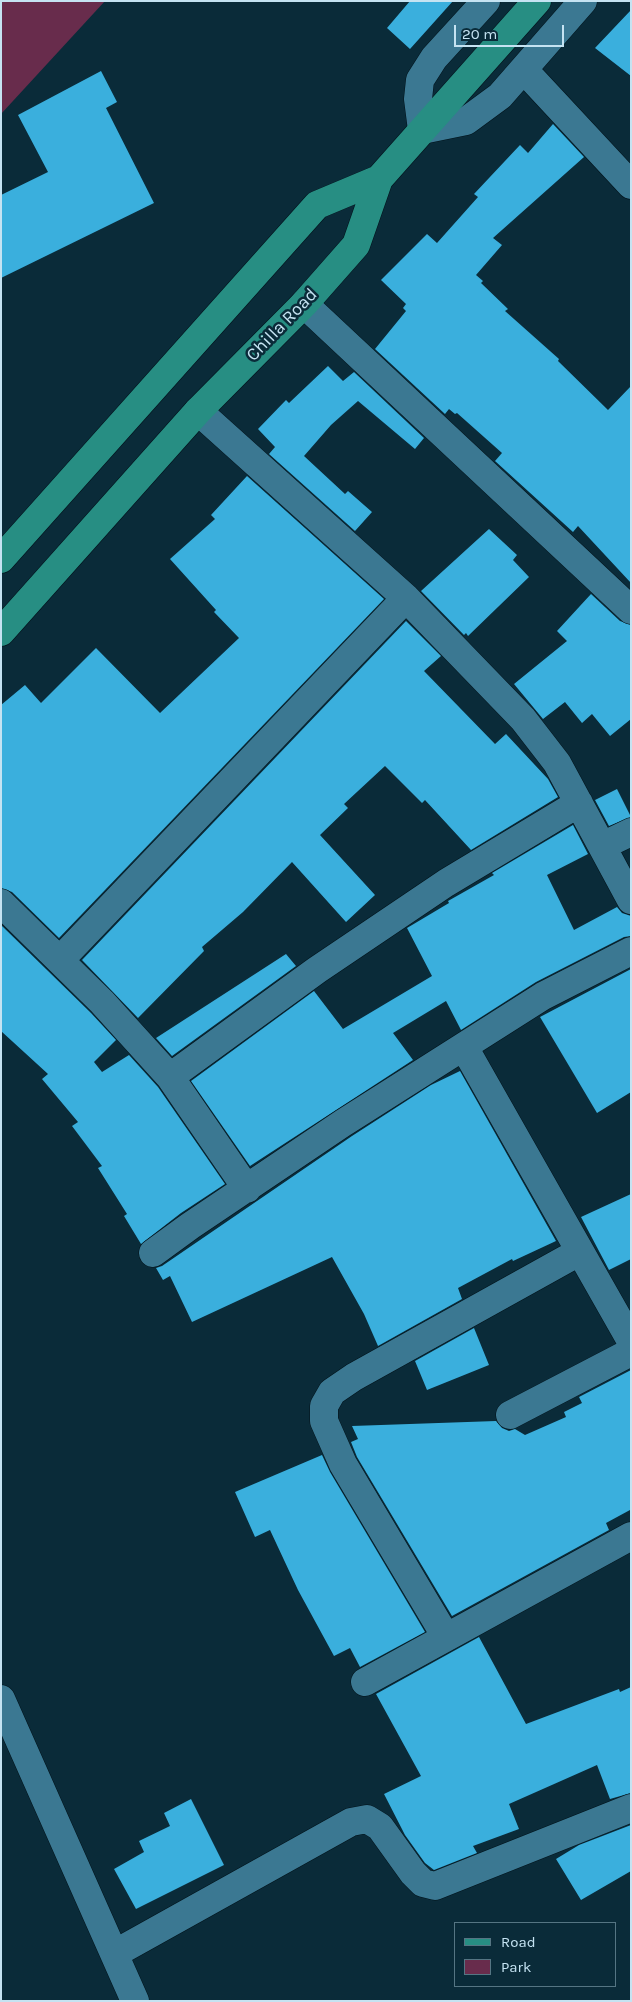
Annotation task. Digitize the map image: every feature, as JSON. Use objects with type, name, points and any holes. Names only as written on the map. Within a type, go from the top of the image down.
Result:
[{"type":"main road","name":"Chilla Road","points":[[1,632],[198,411],[304,304],[356,245],[379,179],[537,1]]},
{"type":"main road","points":[[1,559],[317,205],[379,179]]},
{"type":"street","points":[[486,1],[434,58],[420,80],[418,99],[422,130],[466,121],[500,96],[584,1]]},
{"type":"street","points":[[524,70],[631,185]]},
{"type":"street","points":[[304,304],[631,610]]},
{"type":"street","points":[[198,411],[406,598],[523,719],[557,763],[631,900]]},
{"type":"street","points":[[60,960],[406,598]]},
{"type":"street","points":[[170,1077],[317,970],[446,883],[579,803]]},
{"type":"street","points":[[602,846],[631,832]]},
{"type":"street","points":[[1,903],[102,1002],[170,1077],[247,1189]]},
{"type":"street","points":[[153,1253],[343,1123],[543,996],[631,951]]},
{"type":"street","points":[[464,1047],[631,1341]]},
{"type":"street","points":[[446,1638],[343,1464],[324,1420],[324,1406],[332,1392],[354,1377],[579,1252]]},
{"type":"street","points":[[510,1415],[631,1352]]},
{"type":"street","points":[[364,1682],[631,1536]]},
{"type":"street","points":[[1,1698],[135,2001]]},
{"type":"street","points":[[114,1954],[352,1822],[367,1819],[380,1827],[413,1873],[423,1883],[435,1886],[631,1808]]},
{"type":"green space","points":[[1,1],[105,1],[1,114]]},
{"type":"building","points":[[410,1],[453,1],[410,49],[387,28]]},
{"type":"building","points":[[631,10],[631,76],[595,48]]},
{"type":"building","points":[[101,71],[117,102],[106,108],[154,203],[1,278],[1,195],[48,172],[18,115]]},
{"type":"building","points":[[553,124],[584,157],[493,238],[502,245],[476,275],[483,281],[481,283],[508,309],[505,311],[559,359],[558,361],[608,410],[631,386],[631,583],[578,526],[573,532],[495,461],[502,453],[457,413],[455,414],[449,409],[445,414],[375,349],[406,311],[403,308],[406,304],[381,280],[427,234],[437,243],[478,197],[474,194],[520,145],[528,153]]},
{"type":"building","points":[[328,366],[343,381],[354,372],[424,438],[415,449],[358,401],[331,425],[304,456],[345,494],[348,491],[372,512],[355,531],[269,454],[275,447],[258,429],[286,400],[289,403]]},
{"type":"building","points":[[247,476],[384,599],[59,938],[12,892],[1,888],[1,705],[25,685],[41,703],[96,648],[160,713],[239,638],[214,612],[216,610],[170,559],[215,519],[211,515]]},
{"type":"building","points":[[489,529],[517,555],[513,560],[529,577],[468,636],[466,633],[464,635],[421,591]]},
{"type":"building","points":[[591,594],[620,621],[631,625],[631,719],[610,736],[592,714],[582,723],[565,702],[543,719],[514,684],[567,641],[557,631]]},
{"type":"building","points":[[406,621],[441,656],[424,671],[495,744],[506,734],[548,779],[558,797],[471,850],[425,800],[422,803],[385,766],[344,804],[348,808],[320,835],[375,895],[346,922],[292,862],[243,912],[202,947],[204,951],[138,1018],[82,960]]},
{"type":"building","points":[[617,789],[631,817],[609,826],[595,800]]},
{"type":"building","points":[[573,825],[588,854],[547,875],[574,930],[617,907],[622,913],[631,916],[631,936],[624,937],[536,982],[461,1030],[446,1001],[393,1033],[413,1060],[250,1166],[191,1081],[314,991],[343,1029],[432,976],[407,928],[449,903],[448,901],[494,875],[492,873]]},
{"type":"building","points":[[1,925],[116,1040],[94,1062],[102,1072],[129,1055],[158,1087],[225,1184],[181,1213],[141,1244],[124,1216],[127,1214],[98,1168],[102,1166],[72,1126],[78,1122],[42,1079],[48,1074],[1,1031]]},
{"type":"building","points":[[286,954],[296,966],[172,1056],[156,1038]]},
{"type":"building","points":[[631,969],[631,1092],[597,1113],[540,1017]]},
{"type":"building","points":[[460,1071],[556,1241],[513,1261],[512,1259],[458,1288],[462,1299],[378,1346],[364,1314],[332,1257],[192,1322],[170,1276],[163,1280],[156,1268],[162,1266],[352,1136],[431,1085]]},
{"type":"building","points":[[631,1194],[631,1259],[609,1270],[581,1217]]},
{"type":"building","points":[[474,1328],[489,1365],[427,1390],[415,1361]]},
{"type":"building","points":[[631,1370],[630,1510],[606,1523],[609,1530],[452,1616],[357,1457],[351,1442],[358,1439],[352,1426],[496,1421],[502,1428],[509,1431],[515,1429],[525,1435],[566,1417],[564,1412],[582,1403],[579,1397]]},
{"type":"building","points":[[322,1455],[330,1472],[425,1632],[360,1667],[350,1648],[334,1656],[298,1590],[270,1530],[255,1537],[235,1492]]},
{"type":"building","points":[[479,1637],[526,1724],[619,1689],[620,1692],[631,1687],[631,1793],[610,1799],[597,1765],[509,1804],[519,1829],[473,1846],[477,1853],[434,1870],[425,1863],[405,1835],[384,1794],[421,1776],[376,1694]]},
{"type":"building","points":[[191,1799],[224,1865],[136,1909],[114,1869],[144,1852],[139,1841],[170,1826],[164,1813]]},
{"type":"building","points":[[631,1825],[631,1871],[581,1900],[556,1859],[579,1845]]}]
